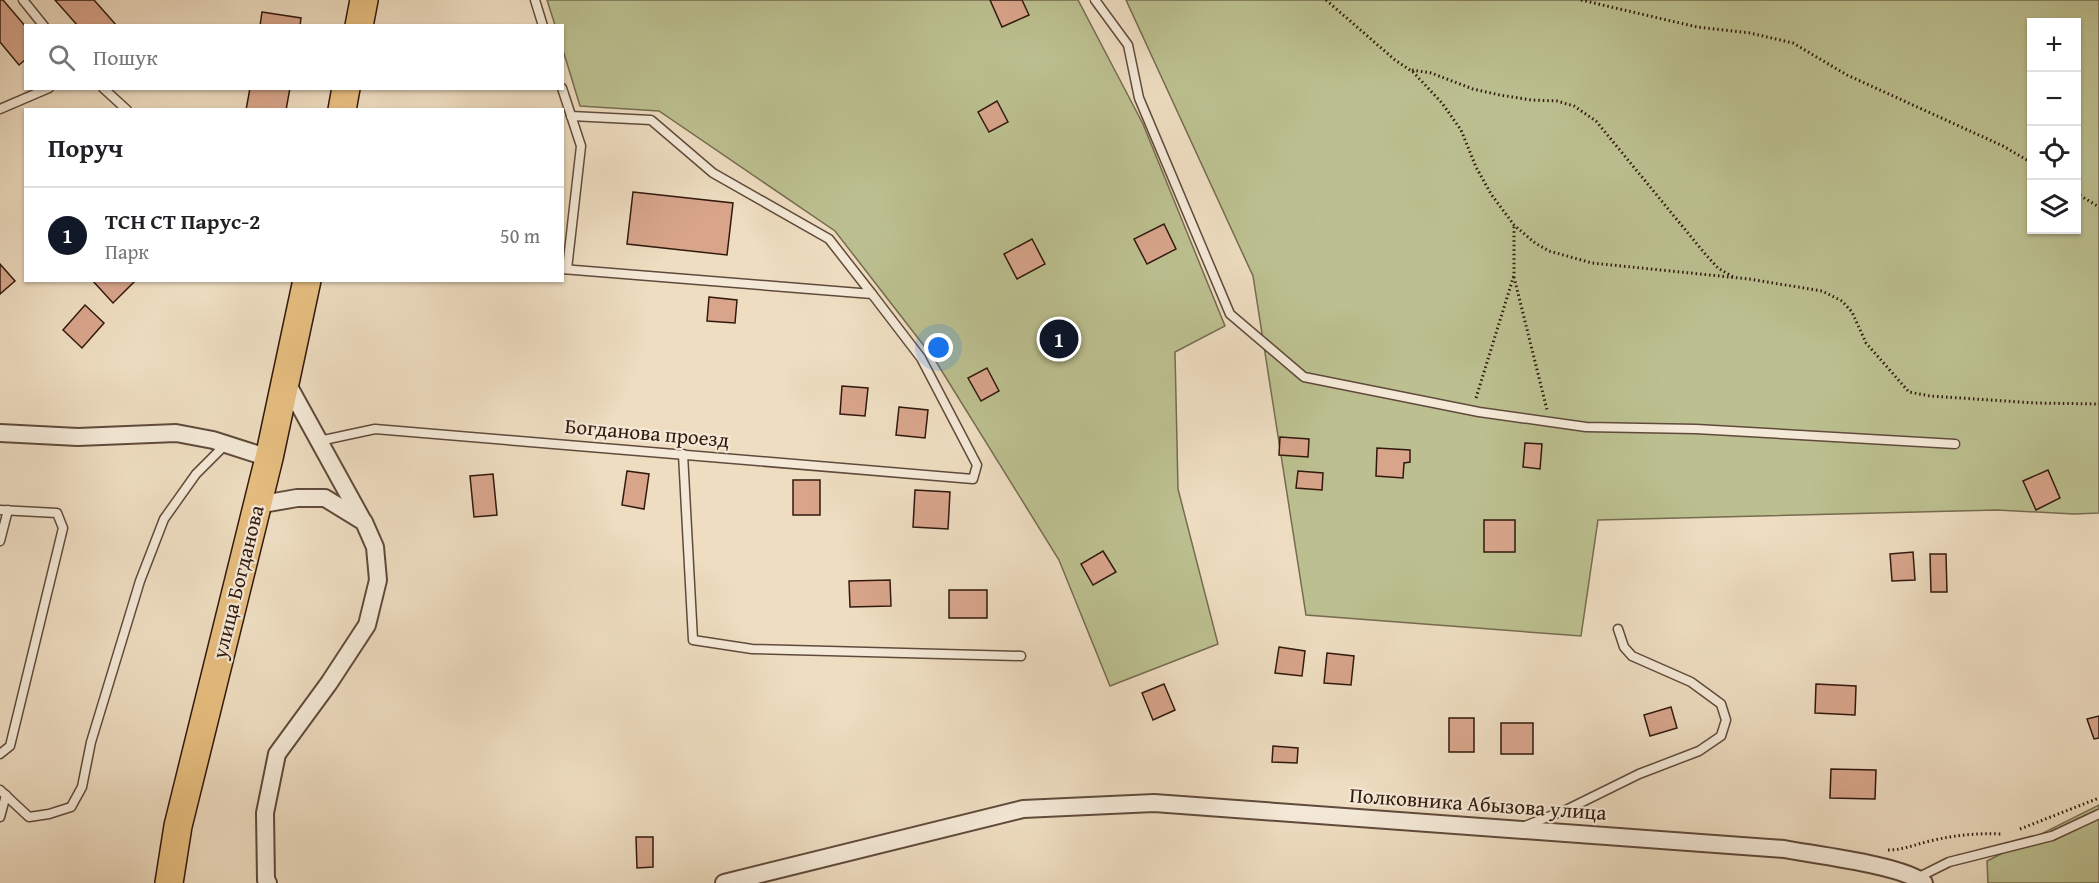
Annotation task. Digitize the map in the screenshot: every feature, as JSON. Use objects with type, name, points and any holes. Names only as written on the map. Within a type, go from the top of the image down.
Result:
[{"type":"main road","points":[[358,24],[364,0]]},
{"type":"main road","points":[[342,108],[346,90]]},
{"type":"main road","name":"улица Богданова","points":[[169,883],[178,826],[258,505],[287,383],[308,282]]},
{"type":"street","points":[[267,882],[265,813],[277,754],[368,625],[378,580],[375,547],[364,522],[287,383]]},
{"type":"street","points":[[0,433],[78,437],[176,433],[226,444],[269,458]]},
{"type":"street","points":[[258,505],[297,498],[325,498],[364,522]]},
{"type":"street","name":"Полковника Абызова улица","points":[[724,883],[1023,809],[1154,803],[1784,849],[1874,865],[1920,880]]},
{"type":"lane","points":[[23,0],[42,24]]},
{"type":"lane","points":[[535,0],[542,24]]},
{"type":"lane","points":[[1095,0],[1128,45],[1139,98],[1230,314],[1304,377],[1471,411],[1587,427],[1696,429],[1955,444]]},
{"type":"lane","points":[[1,107],[44,90]]},
{"type":"lane","points":[[106,90],[125,108]]},
{"type":"lane","points":[[563,90],[581,146],[565,269],[872,294]]},
{"type":"lane","points":[[571,116],[651,120],[713,173],[829,239],[872,294]]},
{"type":"lane","name":"Богданова проезд","points":[[319,441],[375,429],[973,479],[976,465],[921,358],[872,294]]},
{"type":"lane","points":[[3,793],[29,817],[50,814],[71,807],[81,787],[91,742],[140,580],[164,519],[196,474],[226,444]]},
{"type":"lane","points":[[682,454],[693,640],[752,649],[1021,656]]},
{"type":"lane","points":[[0,541],[4,510],[57,513],[63,528],[10,746],[0,754]]},
{"type":"lane","points":[[1517,829],[1568,809],[1639,774],[1699,751],[1721,735],[1726,720],[1720,704],[1691,682],[1632,656],[1624,647],[1618,629]]},
{"type":"lane","points":[[0,818],[3,793]]},
{"type":"lane","points":[[1920,880],[1949,862],[2052,836],[2099,814]]},
{"type":"path","points":[[1326,0],[1395,60],[1411,70],[1442,103],[1461,130],[1486,185],[1514,225],[1534,243],[1550,251],[1592,263],[1797,285],[1822,291],[1842,301],[1852,312],[1866,343],[1909,392],[1930,396],[2035,403],[2099,404]]},
{"type":"path","points":[[1581,0],[1697,27],[1750,33],[1793,43],[1847,75],[2003,146],[2027,161]]},
{"type":"path","points":[[1411,70],[1431,73],[1500,95],[1557,101],[1574,106],[1596,121],[1706,255],[1718,268],[1734,278]]},
{"type":"path","points":[[2081,196],[2099,207]]},
{"type":"path","points":[[1514,225],[1514,275],[1551,422]]},
{"type":"path","points":[[1471,411],[1514,275]]},
{"type":"path","points":[[2018,830],[2099,798]]},
{"type":"path","points":[[1885,850],[1902,850],[1928,841],[1970,833],[2007,835]]},
{"type":"green space","points":[[547,0],[1078,0],[1143,124],[1225,326],[1175,352],[1178,489],[1218,644],[1110,686],[1059,560],[935,360],[835,231],[659,111],[580,106],[564,53],[564,24],[555,24]]},
{"type":"green space","points":[[1126,0],[2099,0],[2099,513],[1997,510],[1598,520],[1581,636],[1306,615],[1253,276]]},
{"type":"green space","points":[[2099,805],[2099,883],[1988,883],[1987,861]]},
{"type":"building","points":[[0,0],[3,0],[24,25],[24,61],[19,65],[0,42]]},
{"type":"building","points":[[55,0],[94,0],[115,24],[76,24]]},
{"type":"building","points":[[990,0],[1022,0],[1029,15],[1002,27]]},
{"type":"building","points":[[262,12],[301,18],[300,24],[260,24]]},
{"type":"building","points":[[250,90],[290,90],[286,108],[246,108]]},
{"type":"building","points":[[997,101],[1008,122],[989,132],[978,112]]},
{"type":"building","points":[[633,192],[733,203],[727,255],[627,244]]},
{"type":"building","points":[[1164,224],[1176,249],[1147,264],[1134,239]]},
{"type":"building","points":[[1032,239],[1045,264],[1017,279],[1004,254]]},
{"type":"building","points":[[0,264],[15,281],[0,294]]},
{"type":"building","points":[[94,282],[134,282],[113,303]]},
{"type":"building","points":[[709,297],[737,300],[735,323],[707,321]]},
{"type":"building","points":[[85,305],[104,323],[82,348],[63,330]]},
{"type":"building","points":[[987,368],[999,391],[981,401],[968,378]]},
{"type":"building","points":[[842,386],[868,388],[865,416],[840,414]]},
{"type":"building","points":[[899,407],[928,410],[925,438],[896,435]]},
{"type":"building","points":[[1280,437],[1309,439],[1308,457],[1279,455]]},
{"type":"building","points":[[1525,443],[1542,444],[1540,469],[1523,467]]},
{"type":"building","points":[[1377,448],[1410,450],[1410,462],[1404,463],[1403,478],[1376,476]]},
{"type":"building","points":[[2048,470],[2060,498],[2036,510],[2023,481]]},
{"type":"building","points":[[627,471],[649,474],[644,509],[622,505]]},
{"type":"building","points":[[1298,471],[1323,473],[1322,490],[1296,488]]},
{"type":"building","points":[[493,474],[497,515],[474,517],[470,476]]},
{"type":"building","points":[[793,480],[820,480],[820,515],[793,515]]},
{"type":"building","points":[[915,490],[950,492],[948,529],[913,527]]},
{"type":"building","points":[[1484,520],[1515,520],[1515,552],[1484,552]]},
{"type":"building","points":[[1103,551],[1116,572],[1093,585],[1081,564]]},
{"type":"building","points":[[1913,552],[1915,580],[1892,581],[1890,554]]},
{"type":"building","points":[[1930,554],[1946,554],[1947,592],[1931,592]]},
{"type":"building","points":[[890,580],[891,606],[850,607],[849,581]]},
{"type":"building","points":[[949,590],[987,590],[987,618],[949,618]]},
{"type":"building","points":[[1279,647],[1305,651],[1302,676],[1275,673]]},
{"type":"building","points":[[1327,653],[1354,656],[1351,685],[1324,683]]},
{"type":"building","points":[[1164,684],[1175,710],[1153,720],[1142,693]]},
{"type":"building","points":[[1816,684],[1856,686],[1855,715],[1815,713]]},
{"type":"building","points":[[1671,707],[1677,728],[1650,736],[1644,715]]},
{"type":"building","points":[[2099,716],[2099,738],[2094,739],[2087,719]]},
{"type":"building","points":[[1449,718],[1474,718],[1474,752],[1449,752]]},
{"type":"building","points":[[1501,723],[1533,723],[1533,754],[1501,754]]},
{"type":"building","points":[[1273,746],[1298,748],[1297,763],[1272,762]]},
{"type":"building","points":[[1831,769],[1876,770],[1875,799],[1830,798]]},
{"type":"building","points":[[636,837],[653,837],[653,867],[637,868]]},
{"type":"place","name":"ТСН СТ Парус-2","points":[[1059,339]]}]
